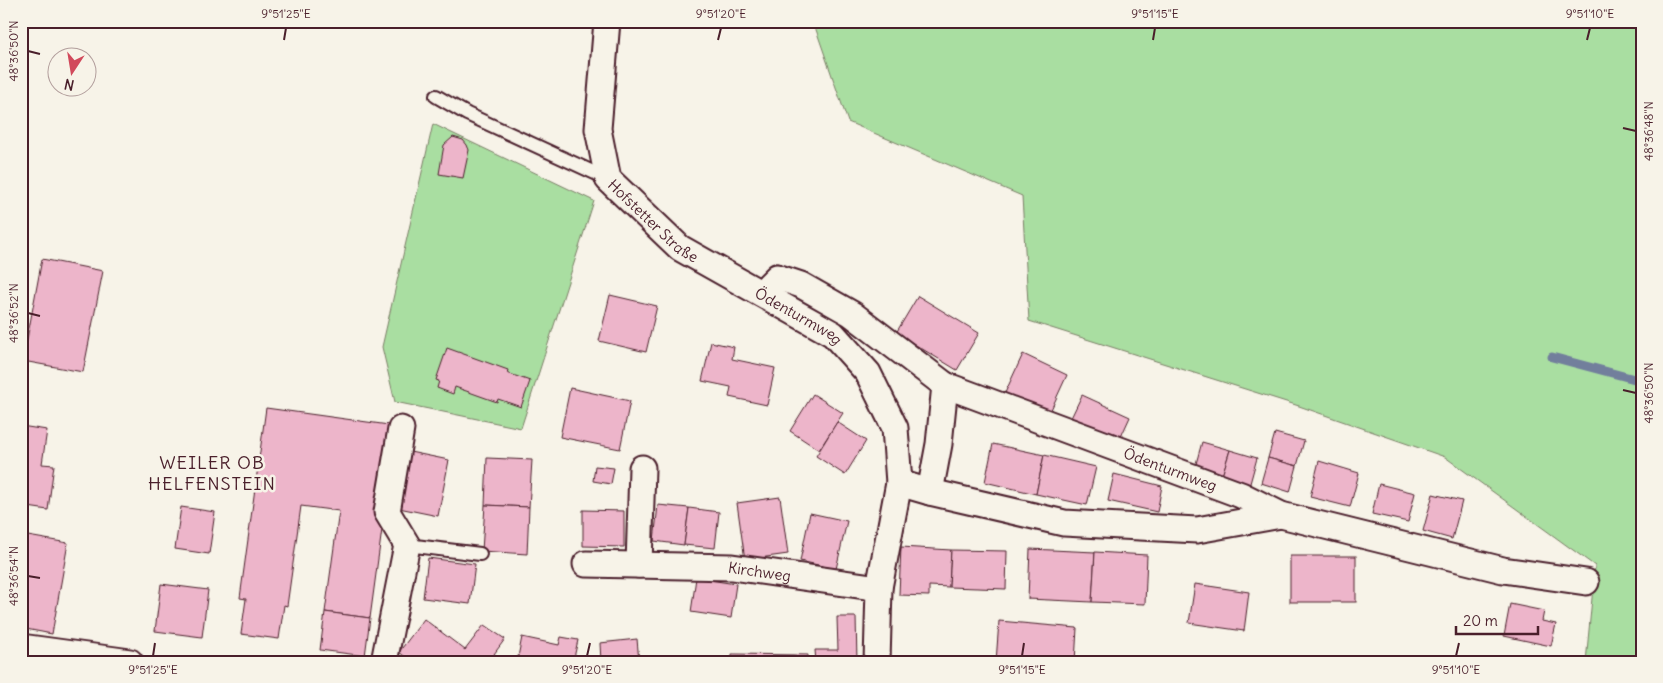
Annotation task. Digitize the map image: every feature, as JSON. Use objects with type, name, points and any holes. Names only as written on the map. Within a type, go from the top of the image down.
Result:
[{"type":"street","name":"Hofstetter Straße","points":[[606,21],[598,129],[608,179],[680,248],[761,293]]},
{"type":"street","name":"Ödenturmweg","points":[[877,662],[879,588],[899,483],[895,428],[868,373],[833,334],[761,293],[777,277],[801,285],[852,314],[944,385],[1241,495],[1281,515],[1503,570],[1586,582]]},
{"type":"street","points":[[930,492],[939,444],[944,385]]},
{"type":"street","points":[[384,662],[407,545],[387,512],[401,429]]},
{"type":"street","points":[[639,565],[642,468]]},
{"type":"street","name":"Ödenturmweg","points":[[899,483],[1064,523],[1197,530],[1281,515]]},
{"type":"street","name":"Kirchweg","points":[[586,564],[732,567],[879,588]]},
{"type":"street","points":[[21,647],[64,657],[130,662]]},
{"type":"lane","points":[[436,96],[467,114],[608,179]]},
{"type":"lane","points":[[407,545],[480,554]]},
{"type":"green space","points":[[813,21],[1642,21],[1642,662],[1586,662],[1595,566],[1445,457],[1299,406],[1029,321],[1022,196],[848,122]]},
{"type":"green space","points":[[433,124],[594,201],[521,428],[395,402],[382,347]]},
{"type":"building","points":[[453,137],[463,140],[469,150],[463,178],[439,174],[444,145]]},
{"type":"building","points":[[42,259],[103,271],[83,372],[23,361]]},
{"type":"building","points":[[610,295],[657,306],[646,352],[599,341]]},
{"type":"building","points":[[918,296],[979,333],[957,370],[896,333]]},
{"type":"building","points":[[711,342],[734,347],[732,359],[775,368],[767,405],[729,397],[731,387],[702,381]]},
{"type":"building","points":[[447,348],[508,370],[507,373],[530,381],[521,407],[498,399],[497,402],[455,387],[453,394],[437,388],[439,381],[436,380]]},
{"type":"building","points":[[1023,354],[1067,375],[1049,414],[1005,393]]},
{"type":"building","points":[[570,388],[630,401],[620,449],[560,437]]},
{"type":"building","points":[[813,394],[843,413],[819,450],[790,431]]},
{"type":"building","points":[[1082,395],[1130,417],[1119,441],[1071,418]]},
{"type":"building","points":[[266,408],[396,426],[370,618],[325,612],[339,511],[301,506],[287,606],[284,605],[279,639],[241,634],[246,599],[240,598]]},
{"type":"building","points":[[837,422],[866,441],[845,475],[816,456]]},
{"type":"building","points":[[21,426],[47,430],[42,464],[54,465],[48,510],[21,506]]},
{"type":"building","points":[[1275,433],[1304,441],[1297,466],[1268,458]]},
{"type":"building","points":[[1202,442],[1230,450],[1221,479],[1194,471]]},
{"type":"building","points":[[993,444],[1044,455],[1036,494],[985,482]]},
{"type":"building","points":[[1230,450],[1257,458],[1249,487],[1221,479]]},
{"type":"building","points":[[405,451],[449,460],[438,516],[394,507]]},
{"type":"building","points":[[1044,455],[1096,467],[1087,505],[1036,494]]},
{"type":"building","points":[[487,458],[532,460],[529,507],[485,505]]},
{"type":"building","points":[[1268,458],[1297,466],[1290,492],[1261,483]]},
{"type":"building","points":[[1319,461],[1359,473],[1350,507],[1310,497]]},
{"type":"building","points":[[595,466],[614,468],[611,484],[593,481]]},
{"type":"building","points":[[1114,474],[1162,486],[1157,512],[1108,501]]},
{"type":"building","points":[[1379,484],[1415,493],[1408,522],[1372,514]]},
{"type":"building","points":[[1433,494],[1462,501],[1452,539],[1423,531]]},
{"type":"building","points":[[780,497],[788,554],[745,560],[737,503]]},
{"type":"building","points":[[485,505],[529,507],[527,554],[482,551]]},
{"type":"building","points":[[658,505],[689,508],[684,545],[654,541]]},
{"type":"building","points":[[181,507],[215,512],[209,554],[175,549]]},
{"type":"building","points":[[689,508],[719,512],[715,548],[684,545]]},
{"type":"building","points":[[583,510],[624,511],[624,547],[583,546]]},
{"type":"building","points":[[810,513],[847,521],[836,569],[800,561]]},
{"type":"building","points":[[22,535],[68,543],[52,634],[21,628]]},
{"type":"building","points":[[901,547],[951,550],[949,587],[929,586],[929,596],[899,595]]},
{"type":"building","points":[[1030,549],[1095,552],[1092,602],[1028,599]]},
{"type":"building","points":[[951,550],[1007,551],[1006,589],[949,587]]},
{"type":"building","points":[[1095,552],[1147,555],[1145,604],[1092,602]]},
{"type":"building","points":[[1290,556],[1356,556],[1356,602],[1290,602]]},
{"type":"building","points":[[428,558],[475,564],[470,604],[423,598]]},
{"type":"building","points":[[696,578],[736,584],[731,618],[691,612]]},
{"type":"building","points":[[161,584],[208,590],[202,637],[155,631]]},
{"type":"building","points":[[1195,584],[1249,592],[1244,631],[1189,623]]},
{"type":"building","points":[[1510,604],[1544,611],[1542,621],[1556,624],[1551,646],[1504,636]]},
{"type":"building","points":[[325,612],[370,618],[365,656],[320,650]]},
{"type":"building","points":[[837,617],[856,617],[857,662],[816,662],[815,650],[838,650]]},
{"type":"building","points":[[424,619],[465,650],[484,625],[505,639],[494,654],[501,659],[499,662],[412,662],[399,652]]},
{"type":"building","points":[[999,621],[1077,628],[1075,662],[996,662]]},
{"type":"building","points":[[522,637],[559,645],[561,637],[578,640],[573,662],[517,662]]},
{"type":"building","points":[[637,639],[639,662],[601,662],[600,643]]},
{"type":"building","points":[[732,654],[808,655],[808,662],[732,662]]},
{"type":"waterway","points":[[1552,357],[1642,381]]},
{"type":"district","name":"WEILER OB HELFENSTEIN","points":[[212,472]]}]
